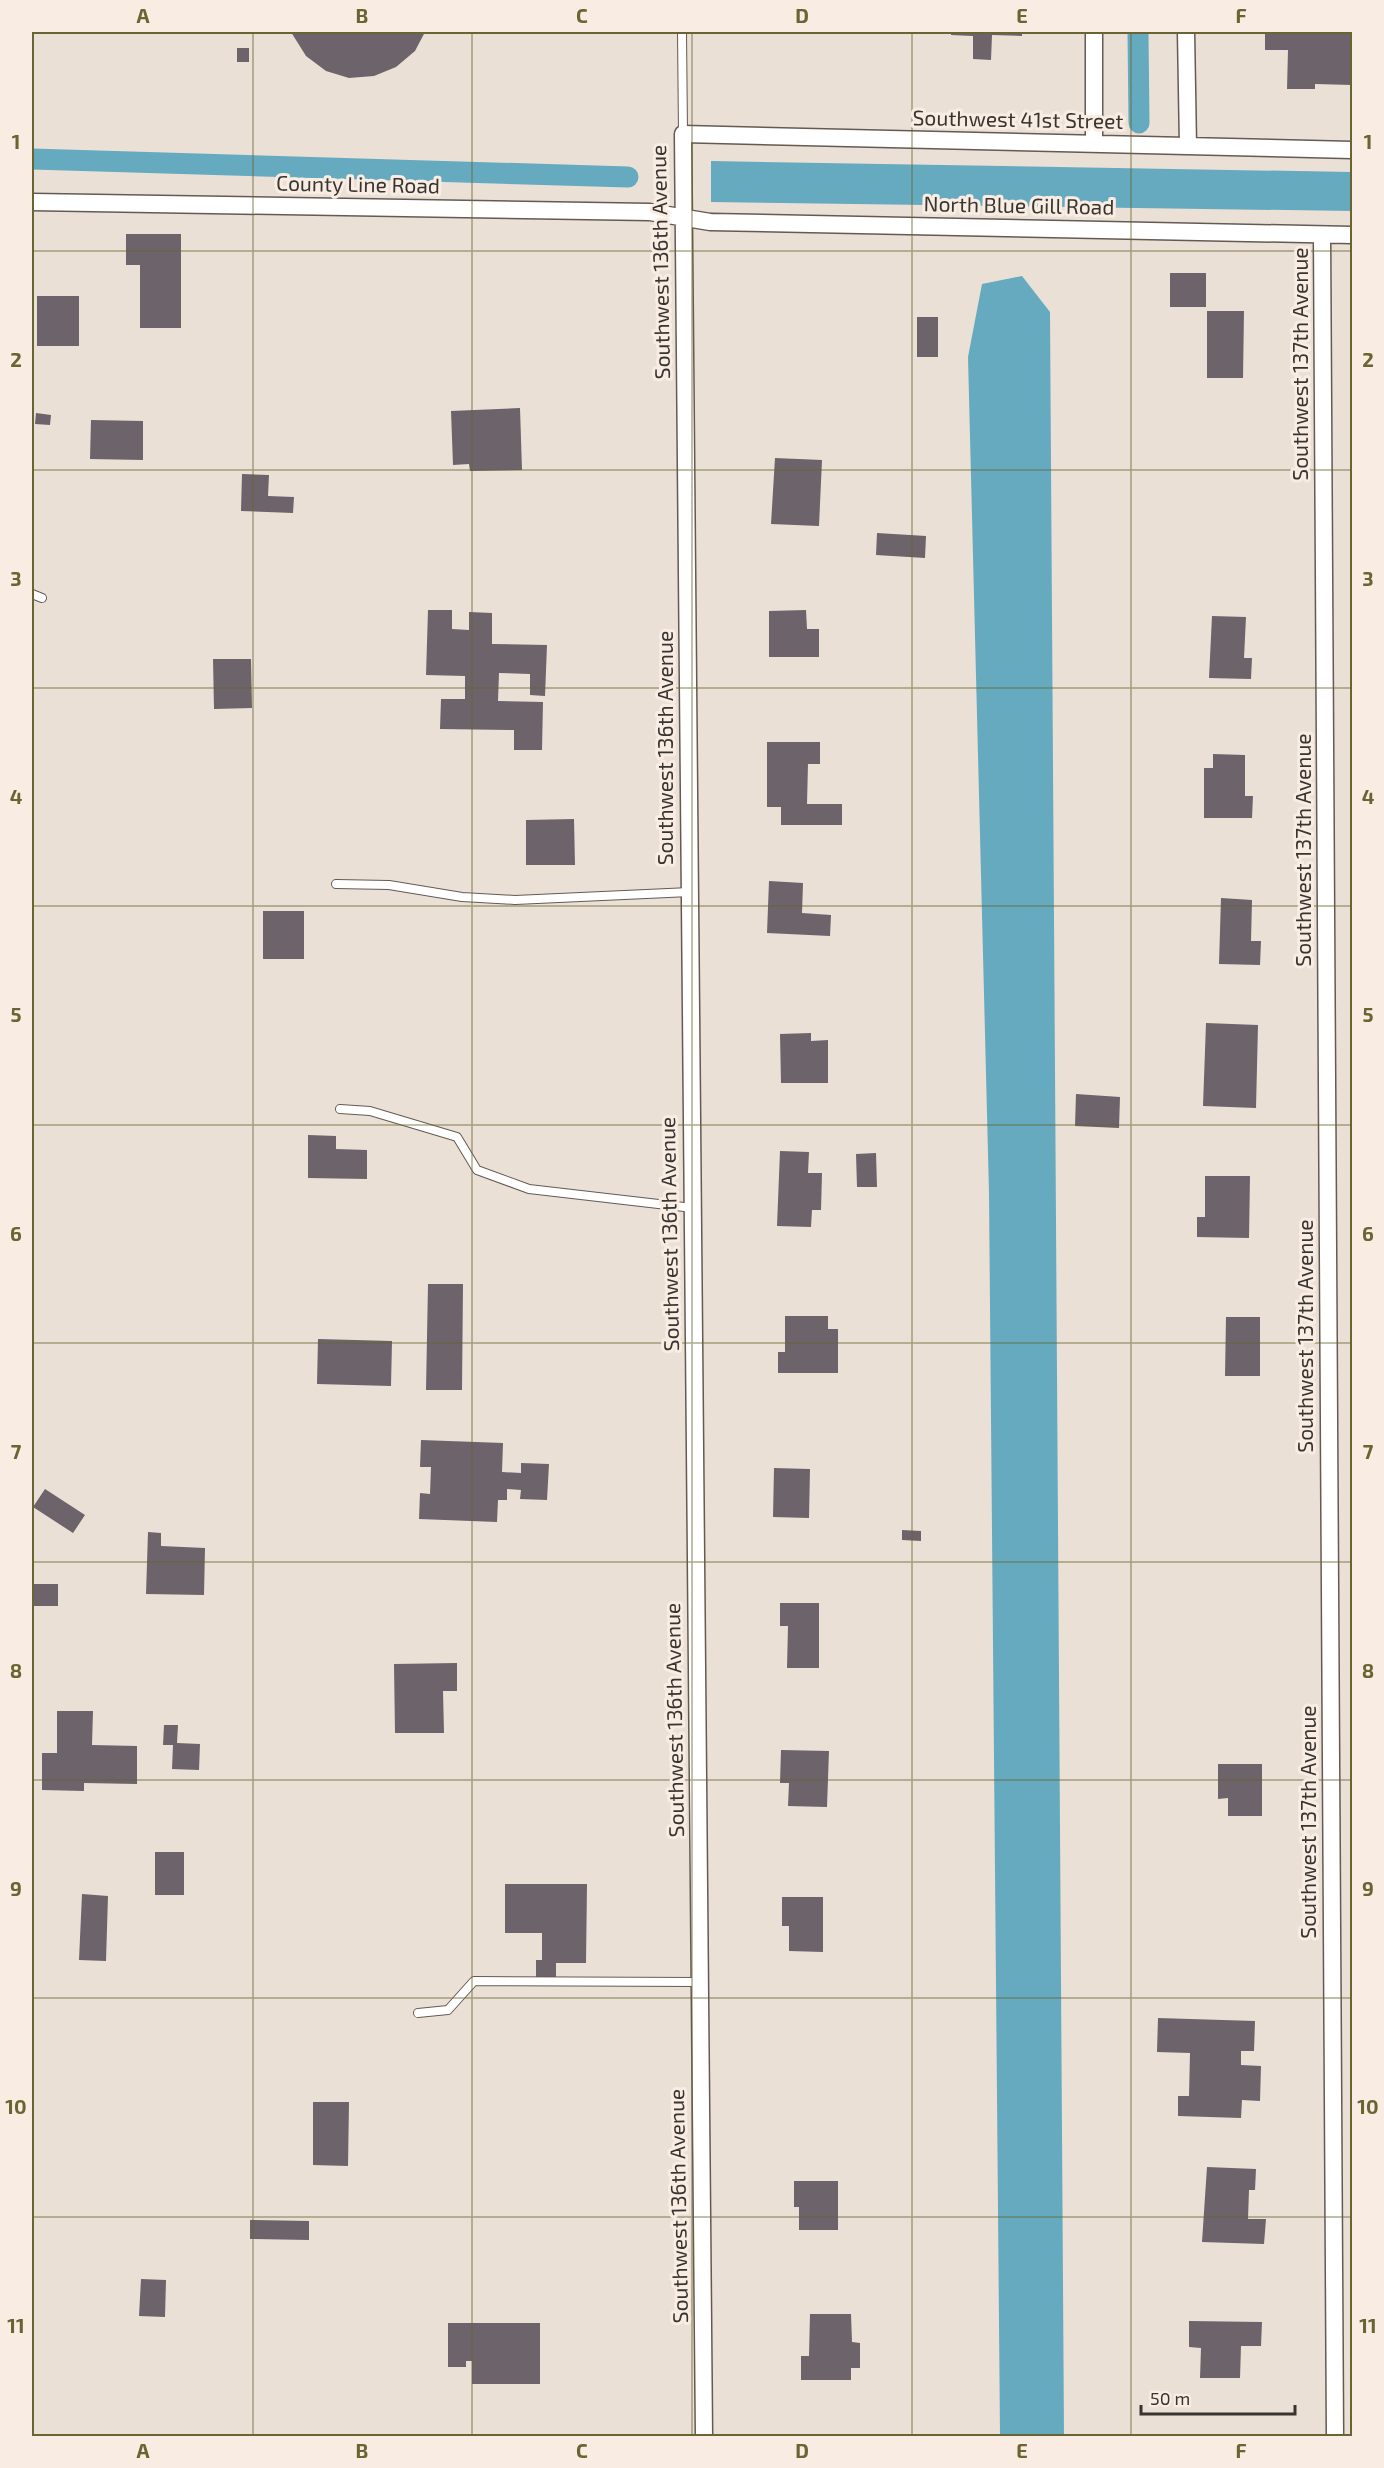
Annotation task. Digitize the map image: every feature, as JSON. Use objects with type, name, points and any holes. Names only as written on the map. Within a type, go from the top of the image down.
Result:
[{"type":"street","points":[[1094,32],[1094,144]]},
{"type":"street","points":[[1186,32],[1188,146]]},
{"type":"street","name":"Southwest 41st Street","points":[[682,134],[1353,150]]},
{"type":"street","name":"Southwest 136th Avenue","points":[[682,134],[704,2436]]},
{"type":"street","name":"County Line Road","points":[[32,202],[650,213],[684,219]]},
{"type":"street","name":"North Blue Gill Road","points":[[684,219],[710,222],[1353,235]]},
{"type":"street","name":"Southwest 137th Avenue","points":[[1322,234],[1335,2436]]},
{"type":"lane","name":"Southwest 136th Avenue","points":[[682,32],[682,134]]},
{"type":"lane","points":[[32,594],[42,598]]},
{"type":"lane","points":[[336,884],[389,885],[462,897],[515,900],[690,892]]},
{"type":"lane","points":[[340,1109],[370,1111],[457,1137],[477,1170],[529,1190],[693,1208]]},
{"type":"lane","points":[[418,2013],[448,2010],[474,1981],[699,1982]]},
{"type":"water","points":[[711,161],[1352,172],[1352,211],[711,202]]},
{"type":"water","points":[[1022,276],[1050,312],[1064,2436],[1000,2436],[989,1193],[968,357],[982,284]]},
{"type":"building","points":[[291,32],[425,32],[415,51],[396,67],[374,76],[349,78],[326,71],[306,56]]},
{"type":"building","points":[[951,32],[1022,32],[1022,36],[992,35],[991,60],[973,59],[973,36],[951,35]]},
{"type":"building","points":[[1265,32],[1352,32],[1352,85],[1315,84],[1315,89],[1287,89],[1288,50],[1265,50]]},
{"type":"building","points":[[237,48],[249,48],[249,62],[237,62]]},
{"type":"building","points":[[126,234],[181,234],[181,328],[140,328],[140,265],[126,265]]},
{"type":"building","points":[[1170,273],[1206,273],[1206,307],[1170,307]]},
{"type":"building","points":[[37,296],[79,296],[79,346],[37,346]]},
{"type":"building","points":[[1207,311],[1244,311],[1243,378],[1207,378]]},
{"type":"building","points":[[917,317],[938,317],[938,357],[917,357]]},
{"type":"building","points":[[520,408],[522,470],[470,471],[469,464],[453,465],[451,411]]},
{"type":"building","points":[[36,413],[51,415],[50,425],[35,424]]},
{"type":"building","points":[[91,420],[143,421],[143,460],[90,459]]},
{"type":"building","points":[[775,458],[822,460],[819,526],[771,524]]},
{"type":"building","points":[[242,474],[269,475],[268,496],[294,497],[293,513],[241,511]]},
{"type":"building","points":[[877,533],[926,536],[925,558],[876,555]]},
{"type":"building","points":[[428,610],[452,610],[452,629],[469,630],[469,612],[492,613],[492,644],[547,645],[545,696],[530,695],[530,674],[499,673],[498,701],[543,702],[542,750],[514,750],[514,730],[440,729],[441,699],[465,699],[465,676],[426,675]]},
{"type":"building","points":[[806,610],[807,629],[819,629],[819,657],[769,657],[769,611]]},
{"type":"building","points":[[1212,616],[1246,617],[1244,658],[1252,658],[1251,679],[1209,678]]},
{"type":"building","points":[[213,659],[251,659],[252,708],[214,709]]},
{"type":"building","points":[[767,742],[820,742],[820,764],[808,764],[807,804],[842,804],[842,825],[781,825],[781,807],[767,807]]},
{"type":"building","points":[[1213,754],[1245,755],[1245,796],[1253,796],[1252,818],[1204,818],[1204,768],[1213,768]]},
{"type":"building","points":[[574,819],[575,865],[526,865],[526,820]]},
{"type":"building","points":[[769,881],[803,883],[802,913],[831,915],[830,936],[767,933]]},
{"type":"building","points":[[1221,898],[1252,900],[1251,941],[1261,941],[1260,965],[1219,964]]},
{"type":"building","points":[[263,911],[304,911],[304,959],[263,959]]},
{"type":"building","points":[[1206,1023],[1258,1025],[1256,1108],[1203,1106]]},
{"type":"building","points":[[811,1033],[811,1041],[828,1040],[828,1083],[781,1083],[780,1034]]},
{"type":"building","points":[[1076,1094],[1120,1097],[1119,1128],[1075,1126]]},
{"type":"building","points":[[308,1135],[336,1136],[336,1149],[367,1150],[367,1179],[308,1178]]},
{"type":"building","points":[[780,1151],[809,1152],[808,1173],[822,1173],[821,1210],[812,1210],[811,1227],[777,1226]]},
{"type":"building","points":[[876,1153],[877,1187],[857,1187],[856,1154]]},
{"type":"building","points":[[1205,1176],[1250,1176],[1249,1238],[1197,1237],[1197,1217],[1205,1217]]},
{"type":"building","points":[[428,1284],[463,1284],[462,1390],[426,1390]]},
{"type":"building","points":[[785,1316],[828,1316],[828,1329],[838,1329],[838,1373],[778,1373],[778,1352],[785,1352]]},
{"type":"building","points":[[1226,1317],[1260,1317],[1260,1376],[1225,1376]]},
{"type":"building","points":[[318,1339],[392,1341],[391,1386],[317,1384]]},
{"type":"building","points":[[421,1440],[503,1443],[502,1472],[521,1473],[521,1463],[549,1464],[547,1500],[520,1499],[521,1490],[507,1489],[507,1500],[498,1500],[497,1522],[419,1519],[420,1493],[430,1494],[431,1467],[420,1467]]},
{"type":"building","points":[[774,1468],[810,1469],[809,1518],[773,1517]]},
{"type":"building","points":[[45,1489],[85,1515],[73,1533],[33,1507]]},
{"type":"building","points":[[902,1530],[921,1531],[921,1541],[902,1540]]},
{"type":"building","points":[[148,1532],[161,1533],[161,1546],[205,1548],[204,1595],[146,1594]]},
{"type":"building","points":[[32,1584],[58,1584],[58,1606],[32,1606]]},
{"type":"building","points":[[780,1603],[819,1603],[819,1668],[787,1668],[788,1626],[780,1626]]},
{"type":"building","points":[[457,1663],[457,1691],[443,1691],[444,1733],[395,1733],[394,1664]]},
{"type":"building","points":[[57,1711],[93,1711],[92,1745],[137,1746],[137,1784],[84,1783],[84,1791],[42,1790],[42,1753],[57,1753]]},
{"type":"building","points":[[164,1725],[178,1725],[177,1743],[200,1744],[199,1770],[172,1769],[173,1745],[163,1745]]},
{"type":"building","points":[[781,1750],[829,1751],[827,1807],[788,1806],[789,1783],[780,1783]]},
{"type":"building","points":[[1218,1764],[1262,1764],[1262,1816],[1228,1816],[1228,1798],[1218,1799]]},
{"type":"building","points":[[155,1852],[184,1852],[184,1895],[155,1895]]},
{"type":"building","points":[[505,1884],[587,1884],[586,1963],[556,1963],[556,1980],[536,1980],[536,1960],[542,1960],[542,1933],[505,1933]]},
{"type":"building","points":[[82,1894],[108,1896],[106,1961],[79,1960]]},
{"type":"building","points":[[782,1897],[823,1897],[823,1952],[789,1951],[789,1926],[782,1926]]},
{"type":"building","points":[[1158,2018],[1255,2021],[1254,2051],[1241,2051],[1241,2065],[1261,2066],[1260,2101],[1242,2100],[1241,2118],[1178,2116],[1178,2096],[1189,2096],[1190,2053],[1157,2052]]},
{"type":"building","points":[[313,2102],[349,2102],[348,2166],[313,2165]]},
{"type":"building","points":[[1207,2167],[1256,2169],[1255,2190],[1249,2190],[1248,2219],[1266,2219],[1264,2244],[1202,2242]]},
{"type":"building","points":[[794,2181],[838,2181],[838,2230],[799,2230],[799,2207],[794,2207]]},
{"type":"building","points":[[250,2220],[309,2221],[309,2240],[250,2239]]},
{"type":"building","points":[[141,2279],[166,2280],[165,2317],[139,2316]]},
{"type":"building","points":[[810,2314],[851,2314],[852,2342],[860,2343],[860,2368],[851,2368],[851,2380],[801,2380],[801,2356],[809,2356]]},
{"type":"building","points":[[1189,2321],[1262,2322],[1261,2346],[1241,2346],[1240,2378],[1200,2378],[1201,2348],[1189,2347]]},
{"type":"building","points":[[448,2323],[540,2323],[540,2384],[472,2384],[472,2361],[466,2361],[466,2367],[448,2367]]},
{"type":"waterway","points":[[1138,32],[1139,123]]},
{"type":"waterway","points":[[32,159],[628,177]]}]
